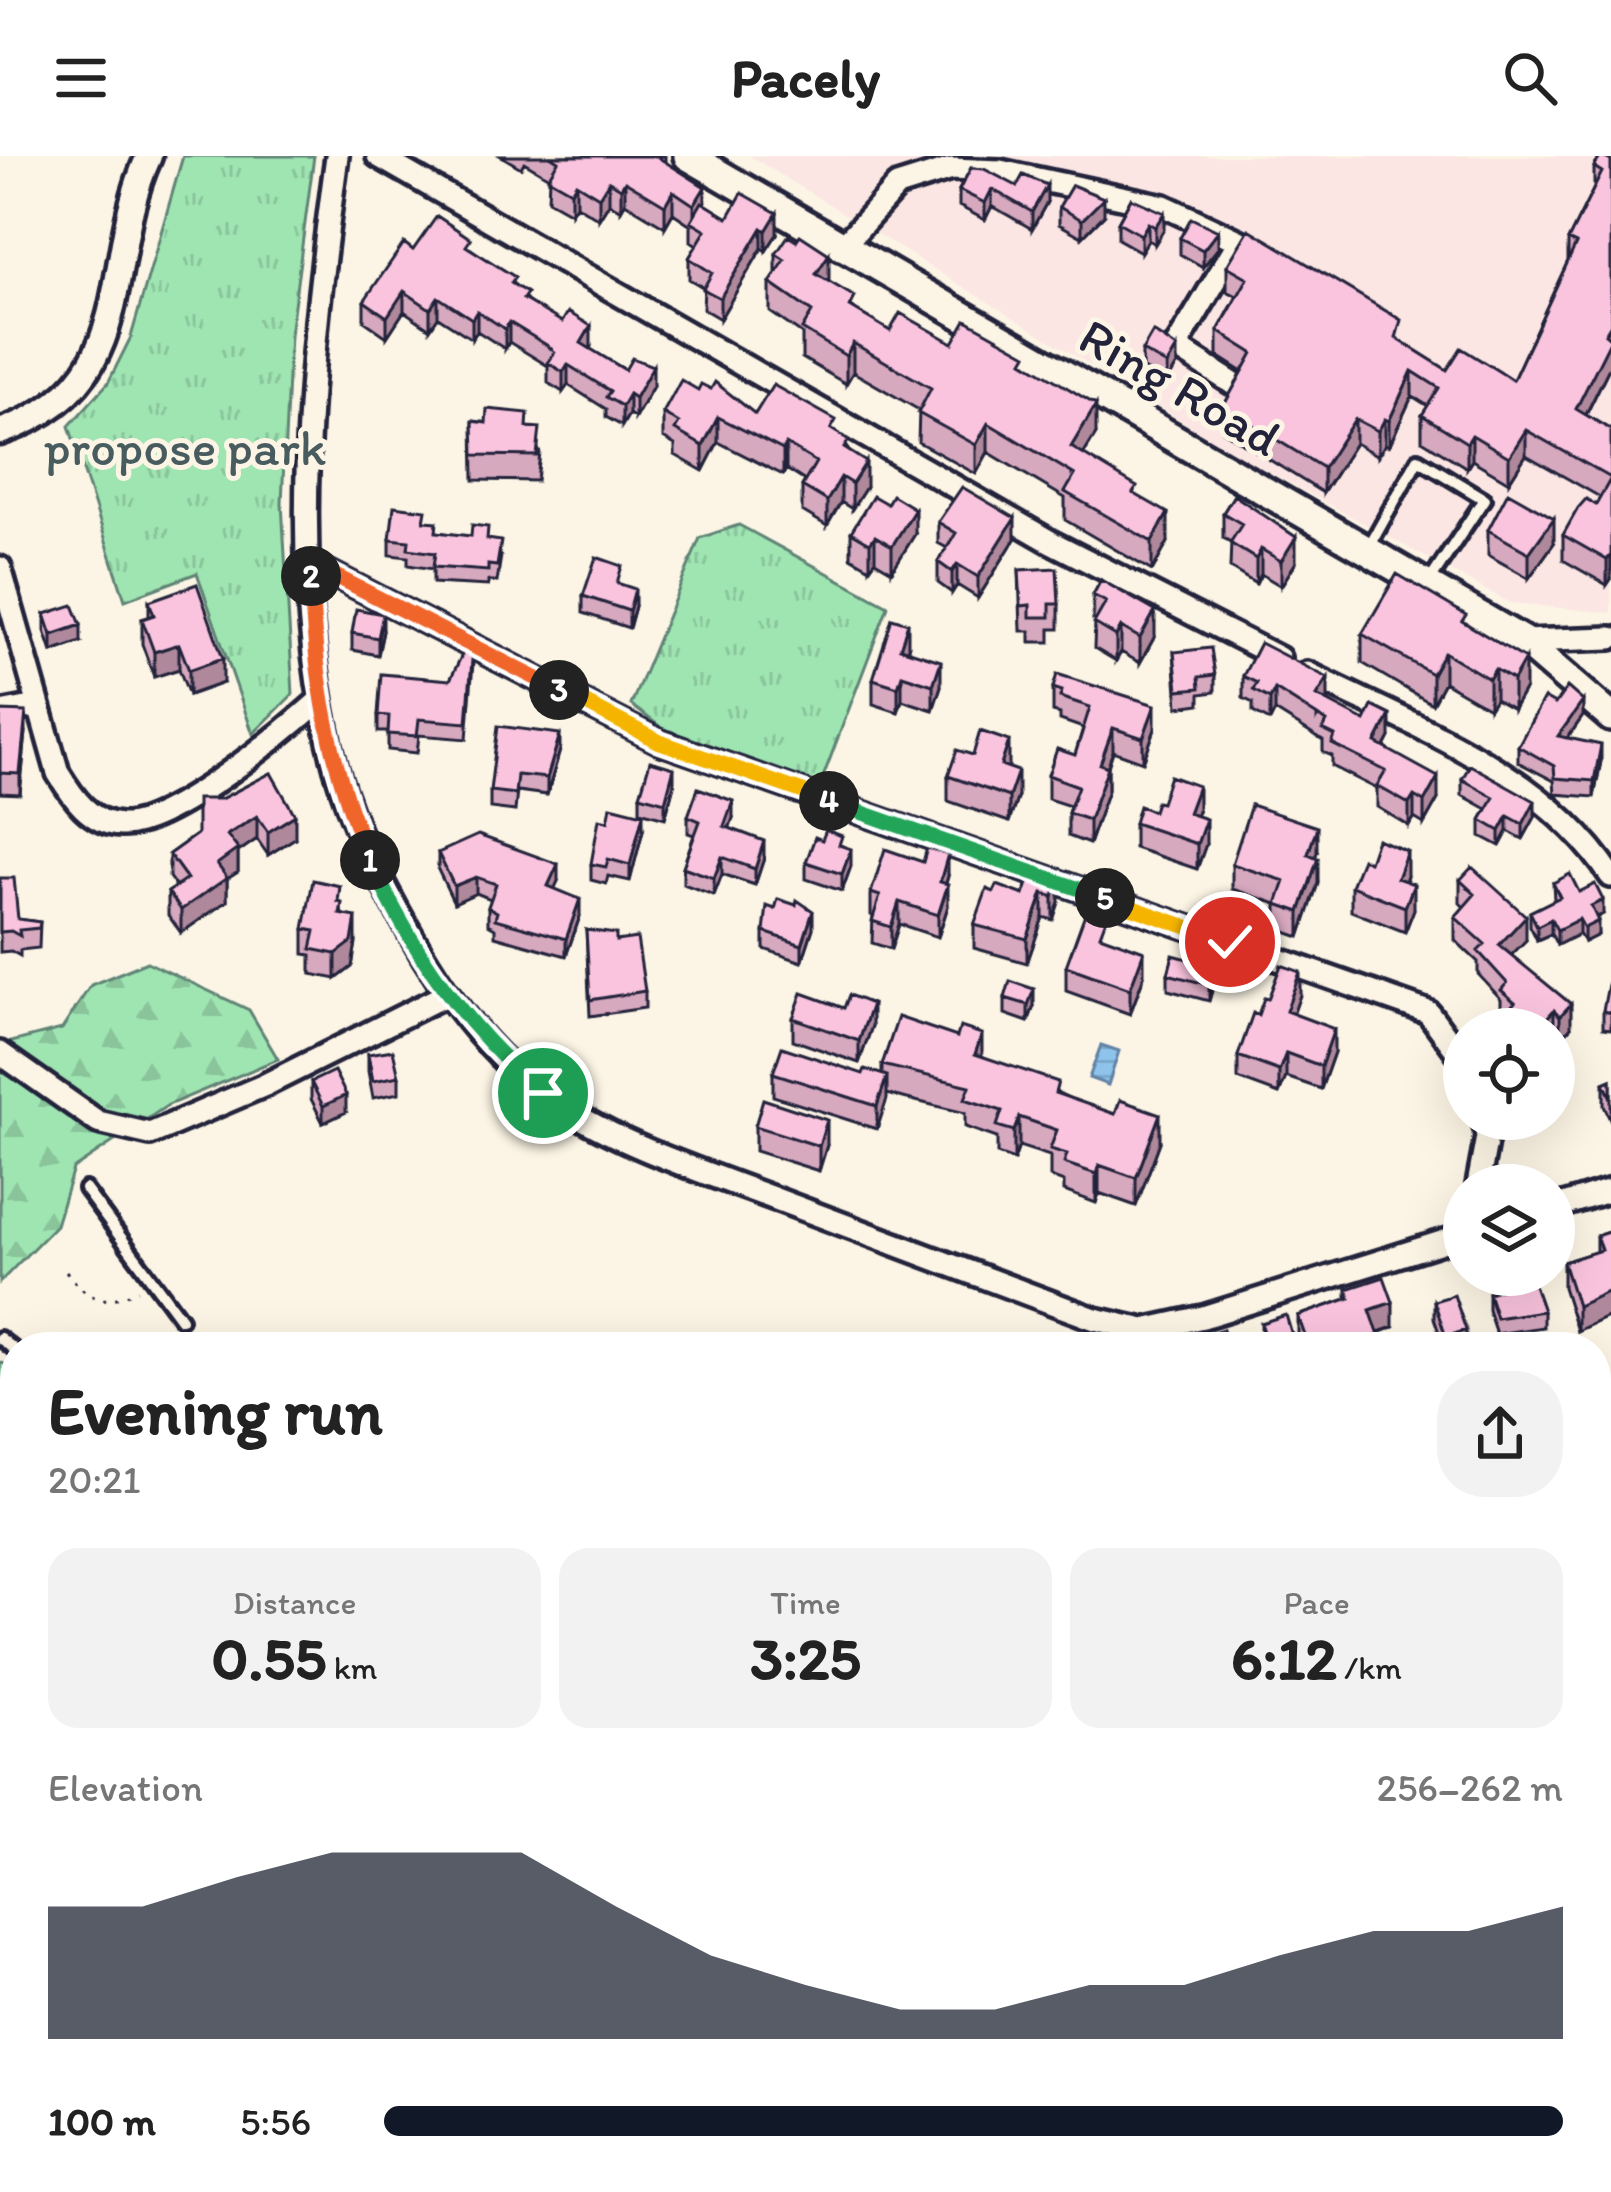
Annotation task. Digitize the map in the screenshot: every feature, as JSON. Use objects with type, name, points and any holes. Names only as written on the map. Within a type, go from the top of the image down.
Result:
[{"type":"main road","name":"Ring Road","points":[[688,156],[840,249],[1522,641],[1611,717]]},
{"type":"street","points":[[0,432],[42,417],[73,390],[99,351],[149,156]]},
{"type":"street","points":[[337,156],[314,326],[310,563],[320,700],[356,828],[447,994],[507,1064],[543,1093],[638,1147],[1129,1332]]},
{"type":"street","points":[[378,156],[1051,542],[1503,772],[1585,836],[1611,876]]},
{"type":"street","points":[[840,249],[897,186],[951,170],[1000,171],[1163,206],[1239,241],[1175,347],[1232,383]]},
{"type":"street","points":[[310,563],[660,742],[1428,1012],[1443,1032]]},
{"type":"street","points":[[0,568],[58,773],[73,798],[94,817],[121,825],[147,819],[186,799],[273,742],[320,700]]},
{"type":"street","points":[[1522,641],[1611,638]]},
{"type":"street","points":[[0,713],[37,706]]},
{"type":"street","points":[[0,1052],[98,1122],[150,1134],[265,1085],[447,994]]},
{"type":"street","points":[[1575,1201],[1611,1190]]},
{"type":"street","points":[[1168,1332],[1443,1242]]},
{"type":"lane","points":[[1366,550],[1418,459],[1484,499],[1427,585]]},
{"type":"lane","points":[[85,1190],[181,1319]]},
{"type":"path","points":[[66,1271],[88,1298],[110,1304],[152,1280]]},
{"type":"shaded area","points":[[750,156],[1611,156],[1611,613],[1510,603],[1232,452]]},
{"type":"green space","name":"propose park","points":[[183,156],[314,156],[290,335],[282,503],[293,694],[253,734],[197,573],[125,600],[69,426],[108,383],[131,337]]},
{"type":"green space","points":[[739,525],[888,606],[817,793],[666,731],[631,705],[700,538]]},
{"type":"green space","points":[[147,962],[249,1010],[278,1059],[168,1105],[73,1169],[56,1225],[0,1282],[0,1045],[62,1029],[91,985]]},
{"type":"water","points":[[1101,1045],[1119,1051],[1108,1085],[1089,1078]]},
{"type":"building","points":[[550,156],[660,156],[705,187],[694,205],[673,191],[665,205],[625,181],[621,188],[609,181],[599,197],[576,183],[571,191],[548,178],[558,161]]},
{"type":"building","points":[[1601,156],[1611,161],[1611,324],[1605,334],[1611,339],[1576,409],[1611,430],[1611,478],[1526,430],[1509,457],[1472,435],[1467,443],[1422,415],[1439,388],[1412,371],[1389,421],[1385,419],[1378,431],[1355,419],[1323,468],[1223,407],[1253,353],[1218,331],[1248,278],[1227,266],[1249,229],[1401,320],[1396,338],[1447,370],[1461,348],[1513,380],[1576,244],[1568,240],[1602,172],[1594,167]]},
{"type":"building","points":[[971,168],[984,169],[1017,186],[1023,175],[1047,185],[1032,212],[992,189],[985,203],[959,190]]},
{"type":"building","points":[[1072,185],[1104,198],[1082,220],[1059,207]]},
{"type":"building","points":[[742,193],[777,213],[766,231],[762,228],[720,298],[703,289],[712,273],[689,258],[706,230],[691,221],[702,202],[728,218]]},
{"type":"building","points":[[1131,198],[1164,213],[1155,227],[1148,223],[1141,235],[1118,222]]},
{"type":"building","points":[[437,216],[471,239],[466,246],[515,277],[511,283],[527,293],[523,299],[562,322],[568,312],[591,326],[581,343],[625,370],[632,358],[653,366],[635,398],[629,394],[622,406],[606,397],[610,391],[568,365],[563,372],[548,363],[555,352],[509,322],[505,329],[477,311],[472,319],[438,297],[430,309],[404,291],[387,317],[364,301],[404,243],[413,250]]},
{"type":"building","points":[[1191,218],[1218,231],[1203,250],[1180,238]]},
{"type":"building","points":[[800,235],[829,254],[816,274],[855,297],[850,307],[890,331],[900,313],[953,343],[966,320],[1027,354],[1023,361],[1096,405],[1071,447],[1137,487],[1133,493],[1168,513],[1152,542],[1065,492],[1075,475],[988,423],[976,445],[918,413],[931,388],[853,343],[846,356],[802,329],[812,312],[770,283],[785,260],[776,254],[788,236],[796,241]]},
{"type":"building","points":[[1153,332],[1177,348],[1167,365],[1142,351]]},
{"type":"building","points":[[681,380],[698,390],[701,384],[711,389],[715,382],[755,414],[773,385],[836,420],[831,429],[849,440],[844,448],[866,462],[852,484],[841,477],[827,501],[802,486],[816,462],[786,444],[783,450],[718,417],[703,446],[675,430],[679,423],[663,413]]},
{"type":"building","points":[[487,409],[528,413],[527,427],[540,428],[537,456],[474,455],[473,421],[486,423]]},
{"type":"building","points":[[1611,478],[1611,555],[1607,560],[1563,535],[1586,499],[1596,505]]},
{"type":"building","points":[[962,487],[1015,518],[978,577],[957,564],[952,572],[938,562],[956,533],[938,522]]},
{"type":"building","points":[[1508,492],[1554,518],[1529,553],[1488,530]]},
{"type":"building","points":[[892,495],[915,509],[892,546],[875,536],[870,543],[851,532],[873,496],[887,504]]},
{"type":"building","points":[[1234,495],[1296,537],[1281,561],[1261,549],[1256,559],[1230,543],[1242,524],[1223,513]]},
{"type":"building","points":[[394,506],[426,510],[424,521],[437,522],[436,532],[471,536],[472,525],[488,527],[487,539],[501,541],[497,566],[488,565],[488,571],[433,567],[435,553],[408,549],[409,541],[390,539]]},
{"type":"building","points":[[596,557],[622,566],[617,583],[635,589],[629,611],[583,596]]},
{"type":"building","points":[[1057,568],[1059,604],[1050,604],[1050,617],[1030,617],[1030,605],[1021,606],[1019,570]]},
{"type":"building","points":[[1397,574],[1466,615],[1462,621],[1525,659],[1513,680],[1495,669],[1489,679],[1444,652],[1432,674],[1362,634]]},
{"type":"building","points":[[1101,580],[1155,611],[1140,638],[1121,627],[1116,636],[1094,623],[1106,602],[1093,595]]},
{"type":"building","points":[[197,584],[223,658],[189,670],[179,644],[154,652],[142,619],[154,615],[149,601]]},
{"type":"building","points":[[73,605],[81,625],[52,635],[45,614]]},
{"type":"building","points":[[356,609],[383,614],[378,638],[352,633]]},
{"type":"building","points":[[892,618],[908,623],[900,648],[941,661],[933,685],[902,675],[898,687],[873,679]]},
{"type":"building","points":[[1260,643],[1328,678],[1317,696],[1365,721],[1372,706],[1390,715],[1376,743],[1438,777],[1424,802],[1414,796],[1409,804],[1377,786],[1386,771],[1332,744],[1335,736],[1323,730],[1327,722],[1275,689],[1270,699],[1253,690],[1257,683],[1243,676]]},
{"type":"building","points":[[467,644],[473,647],[467,723],[419,719],[417,736],[388,734],[389,716],[378,715],[381,674],[450,680]]},
{"type":"building","points":[[1211,648],[1215,675],[1199,677],[1200,688],[1178,690],[1174,652]]},
{"type":"building","points":[[1057,674],[1155,705],[1143,738],[1113,728],[1100,764],[1108,767],[1089,820],[1068,813],[1078,786],[1048,775],[1057,749],[1075,755],[1090,707],[1060,697],[1062,691],[1053,688]]},
{"type":"building","points":[[1567,687],[1583,701],[1558,736],[1601,745],[1594,781],[1555,778],[1554,766],[1518,746],[1544,698],[1555,704]]},
{"type":"building","points":[[0,711],[26,712],[20,774],[0,773]]},
{"type":"building","points":[[498,726],[560,734],[547,778],[517,775],[515,794],[490,791]]},
{"type":"building","points":[[980,731],[1009,741],[1001,765],[1018,771],[1009,797],[948,776],[957,750],[973,755]]},
{"type":"building","points":[[650,761],[674,768],[665,802],[640,795]]},
{"type":"building","points":[[1470,765],[1535,801],[1523,824],[1508,816],[1500,831],[1481,820],[1494,797],[1462,779]]},
{"type":"building","points":[[271,773],[295,815],[268,832],[257,816],[227,835],[238,849],[217,864],[227,878],[181,910],[168,892],[187,879],[169,854],[197,834],[197,799],[221,799]]},
{"type":"building","points":[[1170,776],[1198,786],[1188,813],[1206,819],[1197,844],[1134,823],[1139,806],[1153,811],[1156,802],[1161,803]]},
{"type":"building","points":[[698,788],[733,801],[724,826],[764,841],[755,869],[722,857],[714,878],[683,867],[700,821],[688,816]]},
{"type":"building","points":[[1251,805],[1317,827],[1308,854],[1318,858],[1300,912],[1277,904],[1285,881],[1232,864]]},
{"type":"building","points":[[611,806],[643,814],[630,865],[608,859],[606,867],[591,864],[599,819],[608,821]]},
{"type":"building","points":[[826,830],[842,836],[839,845],[851,849],[842,874],[806,862],[815,837],[822,840]]},
{"type":"building","points":[[478,835],[558,864],[548,886],[580,899],[566,939],[495,919],[497,912],[488,907],[496,884],[476,877],[454,886],[438,853]]},
{"type":"building","points":[[1377,839],[1407,851],[1397,878],[1414,884],[1405,907],[1351,886],[1362,859],[1369,862]]},
{"type":"building","points":[[927,848],[948,854],[940,882],[948,884],[938,915],[899,902],[891,927],[872,921],[880,896],[871,893],[885,849],[923,862]]},
{"type":"building","points":[[1472,867],[1526,916],[1499,945],[1571,1004],[1567,1008],[1510,1008],[1515,1002],[1501,990],[1507,983],[1478,951],[1485,944],[1455,917],[1475,894],[1460,880]]},
{"type":"building","points":[[1033,869],[1059,879],[1053,897],[1043,893],[1027,939],[974,925],[987,889],[994,892],[997,885],[1024,895]]},
{"type":"building","points":[[1570,874],[1579,892],[1595,884],[1603,900],[1591,906],[1598,921],[1584,928],[1579,919],[1557,930],[1551,919],[1537,926],[1530,912],[1560,897],[1553,883]]},
{"type":"building","points":[[0,878],[14,878],[18,919],[40,922],[39,928],[19,930],[20,936],[0,932]]},
{"type":"building","points":[[313,880],[340,886],[340,914],[356,917],[352,942],[336,954],[311,949],[315,931],[304,929]]},
{"type":"building","points":[[778,899],[796,905],[797,900],[813,911],[802,945],[764,932],[767,906],[775,909]]},
{"type":"building","points":[[1086,911],[1106,919],[1100,935],[1144,951],[1130,989],[1066,966]]},
{"type":"building","points":[[586,930],[616,934],[616,941],[637,938],[645,991],[590,1000]]},
{"type":"building","points":[[1173,955],[1214,966],[1209,985],[1168,974]]},
{"type":"building","points":[[1281,965],[1300,972],[1286,1011],[1334,1029],[1321,1066],[1286,1053],[1279,1071],[1238,1056],[1253,1013],[1258,1015],[1264,998],[1268,999]]},
{"type":"building","points":[[1611,975],[1611,1013],[1603,1011]]},
{"type":"building","points":[[1010,981],[1034,989],[1028,1005],[1005,998]]},
{"type":"building","points":[[802,993],[844,1008],[849,995],[872,1004],[859,1041],[793,1018]]},
{"type":"building","points":[[898,1017],[957,1037],[960,1027],[982,1034],[975,1054],[1058,1082],[1055,1093],[1115,1114],[1120,1100],[1160,1114],[1136,1178],[1099,1165],[1096,1174],[1064,1163],[1067,1154],[1050,1149],[1057,1130],[1019,1117],[1014,1131],[997,1126],[1002,1111],[965,1099],[970,1086],[882,1065]]},
{"type":"building","points":[[782,1047],[863,1074],[865,1069],[887,1076],[877,1106],[773,1073]]},
{"type":"building","points":[[393,1050],[399,1076],[373,1081],[368,1054]]},
{"type":"building","points":[[334,1071],[346,1095],[323,1106],[311,1082]]},
{"type":"building","points":[[763,1099],[827,1120],[819,1146],[755,1126]]},
{"type":"building","points":[[1611,1231],[1611,1290],[1577,1306],[1575,1258],[1601,1250],[1596,1236]]},
{"type":"building","points":[[1384,1277],[1393,1302],[1370,1310],[1378,1332],[1304,1332],[1298,1316],[1350,1298],[1347,1289]]},
{"type":"building","points":[[1454,1296],[1466,1330],[1444,1332],[1434,1301]]},
{"type":"building","points":[[1489,1296],[1538,1296],[1543,1311],[1496,1318]]},
{"type":"building","points":[[1286,1315],[1291,1332],[1264,1332],[1261,1323]]},
{"type":"route","points":[[543,1093],[507,1064],[447,994],[356,828],[320,700],[310,563],[660,742],[1230,942]]}]
